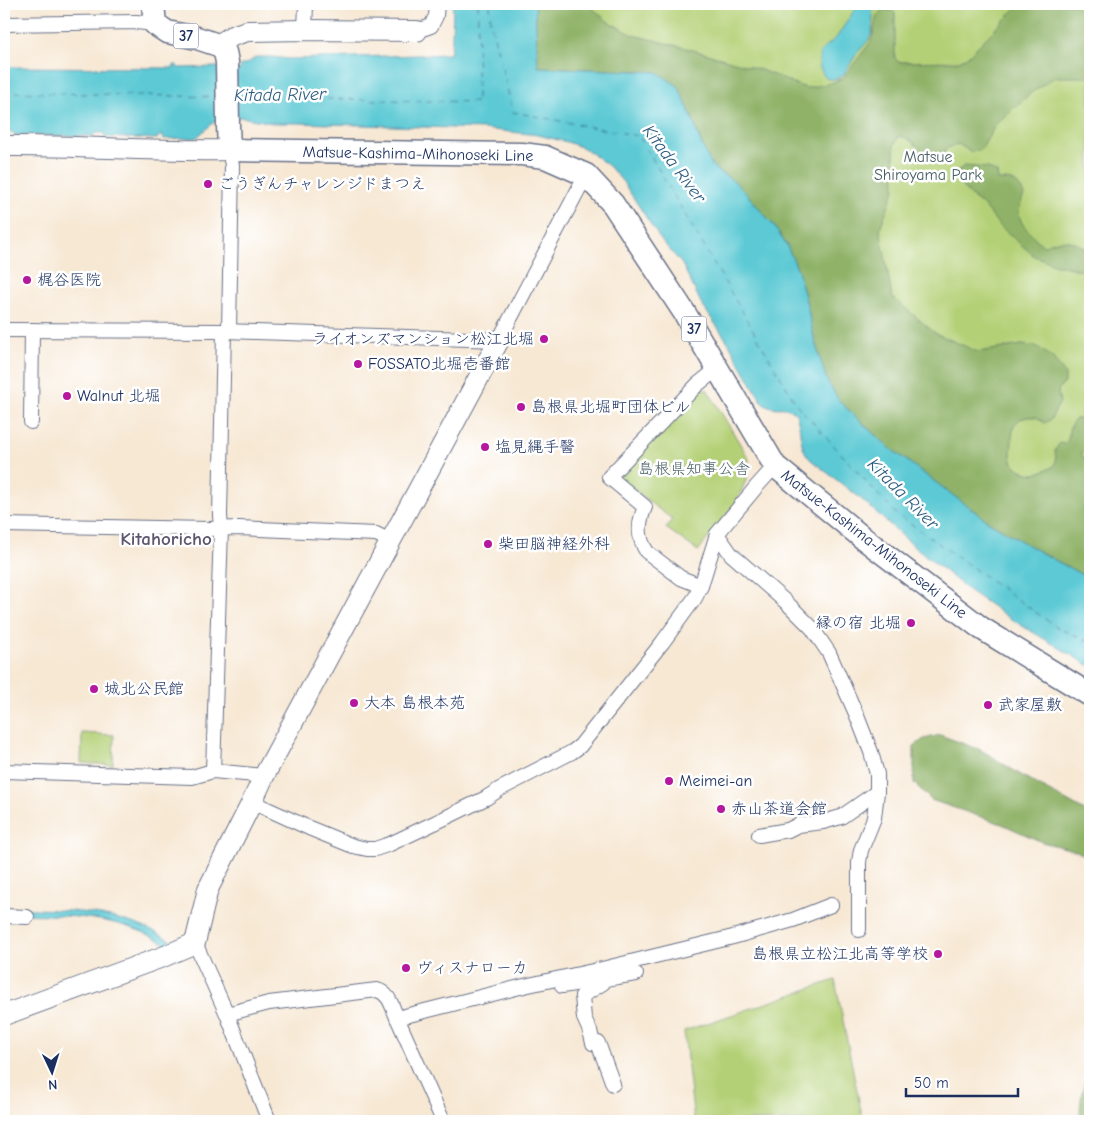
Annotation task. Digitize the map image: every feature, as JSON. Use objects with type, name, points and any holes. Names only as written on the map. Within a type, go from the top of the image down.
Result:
[{"type":"main road","name":"37","points":[[154,14],[167,32],[197,38],[223,53]]},
{"type":"main road","points":[[223,53],[229,150]]},
{"type":"main road","name":"Matsue-Kashima-Mihonoseki Line","points":[[229,150],[522,154],[545,157],[586,175],[613,204],[684,312],[775,466],[863,538],[981,628],[1090,695]]},
{"type":"street","points":[[305,30],[306,4]]},
{"type":"street","points":[[223,53],[232,36],[247,31],[416,31],[431,26],[436,16],[436,4]]},
{"type":"street","points":[[4,24],[136,22],[154,14]]},
{"type":"street","points":[[4,146],[197,151],[229,150],[232,165],[213,771]]},
{"type":"street","points":[[269,1121],[227,1014],[195,943],[208,890],[264,776],[586,175]]},
{"type":"street","points":[[4,330],[226,331],[499,340]]},
{"type":"street","points":[[31,422],[32,330]]},
{"type":"street","points":[[701,586],[681,578],[647,552],[639,530],[639,522],[645,507],[609,477],[698,385],[718,369]]},
{"type":"street","points":[[252,802],[354,846],[367,849],[382,847],[486,798],[572,752],[580,746],[662,643],[695,598],[701,586],[717,534],[775,466]]},
{"type":"street","points":[[4,525],[239,528],[376,534],[391,541]]},
{"type":"street","points":[[717,534],[731,554],[787,603],[812,628],[829,653],[871,752],[876,774],[877,792],[874,818],[860,856],[859,930]]},
{"type":"street","points":[[4,771],[192,777],[213,771],[264,776]]},
{"type":"street","points":[[759,835],[841,817],[877,792]]},
{"type":"street","points":[[398,1018],[733,937],[793,920],[830,905]]},
{"type":"street","points":[[4,916],[27,917]]},
{"type":"street","points":[[4,1016],[195,943]]},
{"type":"street","points":[[524,986],[533,992],[636,974]]},
{"type":"street","points":[[605,978],[603,983],[582,996],[584,1018],[593,1043],[598,1043],[613,1084]]},
{"type":"street","points":[[227,1014],[269,1003],[377,990],[384,992],[398,1018],[443,1121]]},
{"type":"green space","name":"Matsue Shiroyama Park","points":[[535,4],[1090,4],[1090,579],[537,67]]},
{"type":"green space","points":[[535,4],[588,4],[607,21],[633,35],[690,49],[761,70],[807,88],[831,83],[843,78],[870,43],[877,15],[885,9],[892,10],[895,13],[895,59],[899,62],[959,61],[967,57],[1020,4],[1090,4],[1090,77],[1055,77],[1032,92],[996,124],[981,150],[971,152],[958,144],[947,148],[942,155],[928,155],[907,138],[899,136],[894,145],[895,189],[880,228],[892,297],[935,333],[978,352],[1022,345],[1036,346],[1052,357],[1065,374],[1065,383],[1059,388],[1058,392],[1060,402],[1051,419],[1045,423],[1036,417],[1028,417],[1020,419],[1014,425],[1011,457],[1013,463],[1019,469],[1027,473],[1035,474],[1053,467],[1056,461],[1055,450],[1060,443],[1065,444],[1067,441],[1072,423],[1076,419],[1083,419],[1090,424],[1090,442],[1086,451],[1081,453],[1084,459],[1090,463],[1090,579],[989,522],[891,449],[840,402],[827,381],[815,342],[798,270],[787,246],[774,226],[746,193],[728,177],[718,172],[711,164],[685,103],[657,72],[537,67]]},
{"type":"green space","points":[[964,166],[988,168],[997,173],[998,180],[1011,181],[1017,184],[1024,195],[1019,212],[1022,223],[1026,228],[1042,245],[1066,240],[1083,247],[1090,253],[1090,274],[1053,264],[1034,256],[999,225],[982,204],[971,196],[957,181],[957,171]]},
{"type":"green space","name":"島根県知事公舎","points":[[707,389],[749,459],[747,478],[737,501],[698,551],[666,528],[672,519],[618,475],[697,390]]},
{"type":"green space","points":[[82,733],[114,735],[113,765],[81,763]]},
{"type":"green space","points":[[940,735],[981,750],[1090,814],[1090,859],[1077,851],[1042,842],[1002,824],[931,800],[914,783],[914,746],[924,739]]},
{"type":"green space","name":"島根県立松江北高等学校","points":[[835,980],[863,1121],[694,1121],[684,1031]]},
{"type":"green space","points":[[1090,1070],[1090,1121],[1080,1121],[1082,1095]]},
{"type":"water","name":"Kitada River","points":[[453,4],[535,4],[538,67],[657,72],[678,86],[711,164],[718,172],[735,182],[746,193],[774,226],[787,246],[798,270],[815,342],[827,381],[840,402],[891,449],[989,522],[1090,579],[1090,666],[1014,621],[971,592],[915,547],[860,498],[811,460],[802,443],[795,412],[786,408],[771,407],[762,402],[728,342],[702,305],[682,264],[661,240],[623,182],[609,166],[584,148],[538,135],[484,129],[273,123],[241,117],[229,117],[214,122],[196,138],[163,139],[162,135],[157,139],[105,137],[104,133],[95,133],[93,136],[14,135],[12,132],[4,132],[4,67],[174,68],[174,65],[177,65],[177,68],[216,67],[240,70],[241,65],[248,63],[256,57],[290,59],[450,54]]},
{"type":"water","points":[[860,4],[868,4],[872,7],[872,33],[844,74],[841,77],[828,79],[820,68],[821,51],[837,37]]},
{"type":"water","points":[[4,908],[70,911],[113,918],[134,923],[175,943],[169,946],[150,935],[110,922],[68,916],[4,914]]},
{"type":"ferry route","points":[[239,97],[477,102],[478,4]]},
{"type":"ferry route","points":[[490,4],[490,20],[513,112],[639,136],[797,405],[894,512],[1058,628],[1090,642]]},
{"type":"ferry route","points":[[4,92],[218,97]]},
{"type":"place","name":"ごうぎんチャレンジドまつえ","points":[[208,184]]},
{"type":"place","name":"梶谷医院","points":[[27,280]]},
{"type":"place","name":"ライオンズマンション松江北堀","points":[[544,339]]},
{"type":"place","name":"FOSSATO北堀壱番館","points":[[358,364]]},
{"type":"place","name":"Walnut 北堀","points":[[67,396]]},
{"type":"place","name":"島根県北堀町団体ビル","points":[[521,407]]},
{"type":"place","name":"塩見縄手醫","points":[[485,447]]},
{"type":"place","name":"柴田脳神経外科","points":[[488,544]]},
{"type":"place","name":"縁の宿 北堀","points":[[911,623]]},
{"type":"place","name":"城北公民館","points":[[94,689]]},
{"type":"place","name":"大本 島根本苑","points":[[354,703]]},
{"type":"place","name":"武家屋敷","points":[[988,705]]},
{"type":"place","name":"Meimei-an","points":[[669,781]]},
{"type":"place","name":"赤山茶道会館","points":[[721,809]]},
{"type":"place","name":"島根県立松江北高等学校","points":[[938,954]]},
{"type":"place","name":"ヴィスナローカ","points":[[406,968]]},
{"type":"district","name":"Kitahoricho","points":[[166,539]]}]
